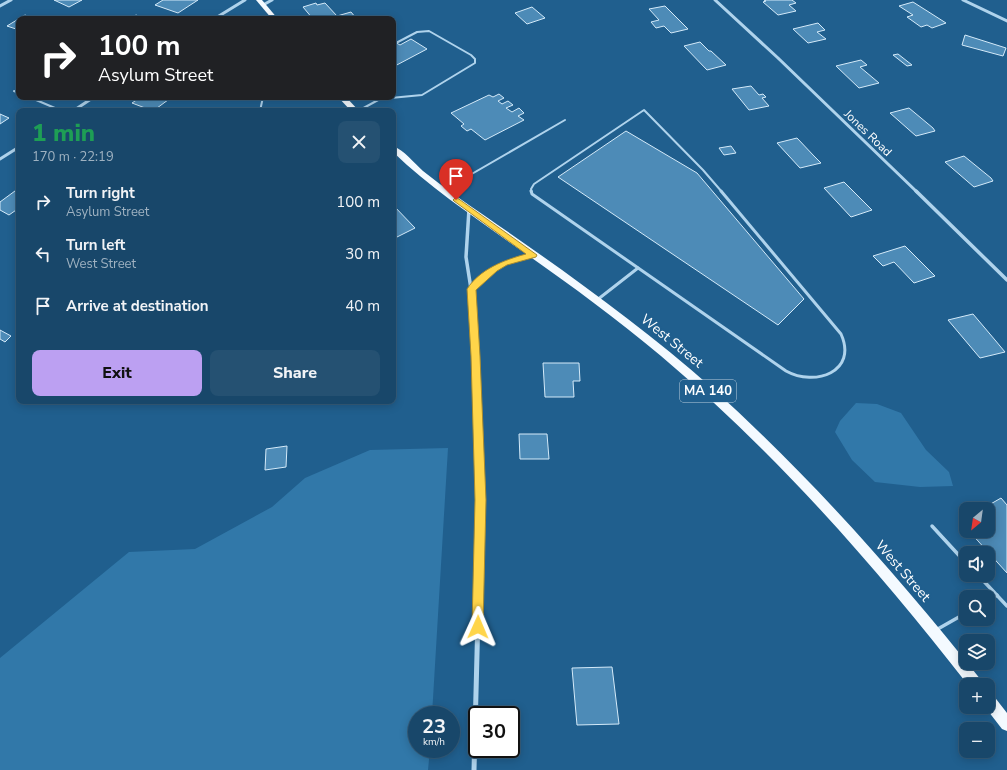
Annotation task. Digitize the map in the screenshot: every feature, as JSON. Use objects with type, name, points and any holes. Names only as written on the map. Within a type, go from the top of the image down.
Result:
[{"type":"main road","points":[[261,2],[273,16]]},
{"type":"main road","points":[[345,100],[353,108]]},
{"type":"main road","name":"West Street","points":[[396,150],[469,209],[534,255],[664,353],[749,427],[819,498],[934,631],[971,678]]},
{"type":"main road","points":[[995,709],[1007,724]]},
{"type":"street","points":[[0,6],[12,0]]},
{"type":"street","points":[[219,16],[245,0]]},
{"type":"street","points":[[261,2],[272,0]]},
{"type":"street","name":"Jones Road","points":[[715,0],[778,58],[1007,280]]},
{"type":"street","points":[[963,0],[1007,21]]},
{"type":"street","points":[[78,108],[90,100]]},
{"type":"street","points":[[0,160],[16,149]]},
{"type":"street","points":[[469,209],[466,257],[471,289],[476,356],[480,500],[474,770]]},
{"type":"street","points":[[471,289],[494,269],[504,263],[534,255]]},
{"type":"lane","points":[[396,43],[417,32],[429,31],[471,55],[475,59],[475,62],[422,95],[396,97]]},
{"type":"lane","points":[[36,100],[55,108]]},
{"type":"lane","points":[[362,108],[376,100]]},
{"type":"lane","points":[[644,110],[703,170],[841,334],[846,346],[845,357],[838,367],[828,374],[806,379],[795,376],[638,268],[535,197],[531,191],[534,184],[644,110]]},
{"type":"lane","points":[[444,190],[565,120]]},
{"type":"lane","points":[[596,301],[638,268]]},
{"type":"lane","points":[[932,526],[959,555]]},
{"type":"lane","points":[[984,582],[1007,606]]},
{"type":"lane","points":[[934,631],[959,617]]},
{"type":"shaded area","points":[[856,403],[877,404],[901,413],[926,450],[949,472],[953,486],[920,487],[875,482],[852,460],[835,432],[840,421]]},
{"type":"shaded area","points":[[448,448],[433,706],[408,706],[408,758],[429,758],[428,770],[0,770],[0,658],[129,552],[195,549],[272,507],[305,478],[370,450]]},
{"type":"building","points":[[54,0],[82,0],[69,7]]},
{"type":"building","points":[[163,0],[198,0],[178,13],[155,5]]},
{"type":"building","points":[[764,0],[792,0],[796,3],[789,5],[796,11],[778,15],[763,2],[766,1]]},
{"type":"building","points":[[913,2],[946,23],[932,28],[927,25],[921,27],[907,17],[913,15],[899,6]]},
{"type":"building","points":[[316,3],[317,5],[325,3],[337,16],[310,16],[303,7]]},
{"type":"building","points":[[665,6],[688,29],[671,33],[664,26],[656,28],[651,22],[659,20],[649,9]]},
{"type":"building","points":[[532,7],[545,18],[527,24],[515,13]]},
{"type":"building","points":[[351,12],[354,16],[337,16]]},
{"type":"building","points":[[16,20],[16,29],[7,26]]},
{"type":"building","points":[[818,23],[825,30],[817,32],[826,39],[808,43],[793,29]]},
{"type":"building","points":[[965,35],[1006,48],[1003,56],[962,45]]},
{"type":"building","points":[[411,39],[427,49],[396,65],[396,43],[400,45]]},
{"type":"building","points":[[700,42],[726,65],[707,70],[684,46]]},
{"type":"building","points":[[898,54],[912,65],[907,66],[893,55]]},
{"type":"building","points":[[861,60],[867,65],[860,67],[879,83],[859,88],[836,66]]},
{"type":"building","points":[[751,86],[759,95],[763,94],[766,97],[762,98],[769,106],[749,110],[732,89]]},
{"type":"building","points":[[499,94],[504,98],[498,101],[502,104],[508,101],[513,105],[506,108],[512,112],[519,108],[524,113],[518,116],[524,120],[485,140],[471,129],[467,131],[461,126],[464,124],[451,113],[489,95],[493,97]]},
{"type":"building","points":[[136,100],[168,100],[157,108],[145,108],[132,103]]},
{"type":"building","points":[[909,108],[935,131],[916,136],[890,113]]},
{"type":"building","points":[[0,114],[9,118],[0,124]]},
{"type":"building","points":[[626,131],[697,173],[804,299],[778,325],[558,177]]},
{"type":"building","points":[[797,138],[821,163],[800,168],[777,143]]},
{"type":"building","points":[[731,146],[736,153],[724,155],[719,148]]},
{"type":"building","points":[[964,156],[993,181],[974,187],[945,162]]},
{"type":"building","points":[[844,182],[872,210],[851,217],[824,188]]},
{"type":"building","points":[[16,190],[16,210],[9,215],[0,210],[0,202]]},
{"type":"building","points":[[396,208],[415,228],[396,238]]},
{"type":"building","points":[[905,246],[935,276],[914,283],[894,262],[883,266],[873,256]]},
{"type":"building","points":[[973,314],[1005,352],[980,358],[948,320]]},
{"type":"building","points":[[0,330],[11,336],[5,342],[0,339]]},
{"type":"building","points":[[543,363],[579,363],[580,381],[573,381],[574,397],[545,397]]},
{"type":"building","points":[[519,434],[547,434],[549,459],[520,459]]},
{"type":"building","points":[[287,446],[286,467],[265,470],[266,449]]},
{"type":"building","points":[[1001,498],[1007,505],[1007,573],[995,560],[995,546],[983,546],[975,538],[995,538],[994,502]]},
{"type":"building","points":[[612,667],[619,724],[577,725],[572,668]]},
{"type":"route","points":[[456,200],[534,255],[504,263],[494,269],[471,289],[476,356],[480,500],[478,627]]}]
